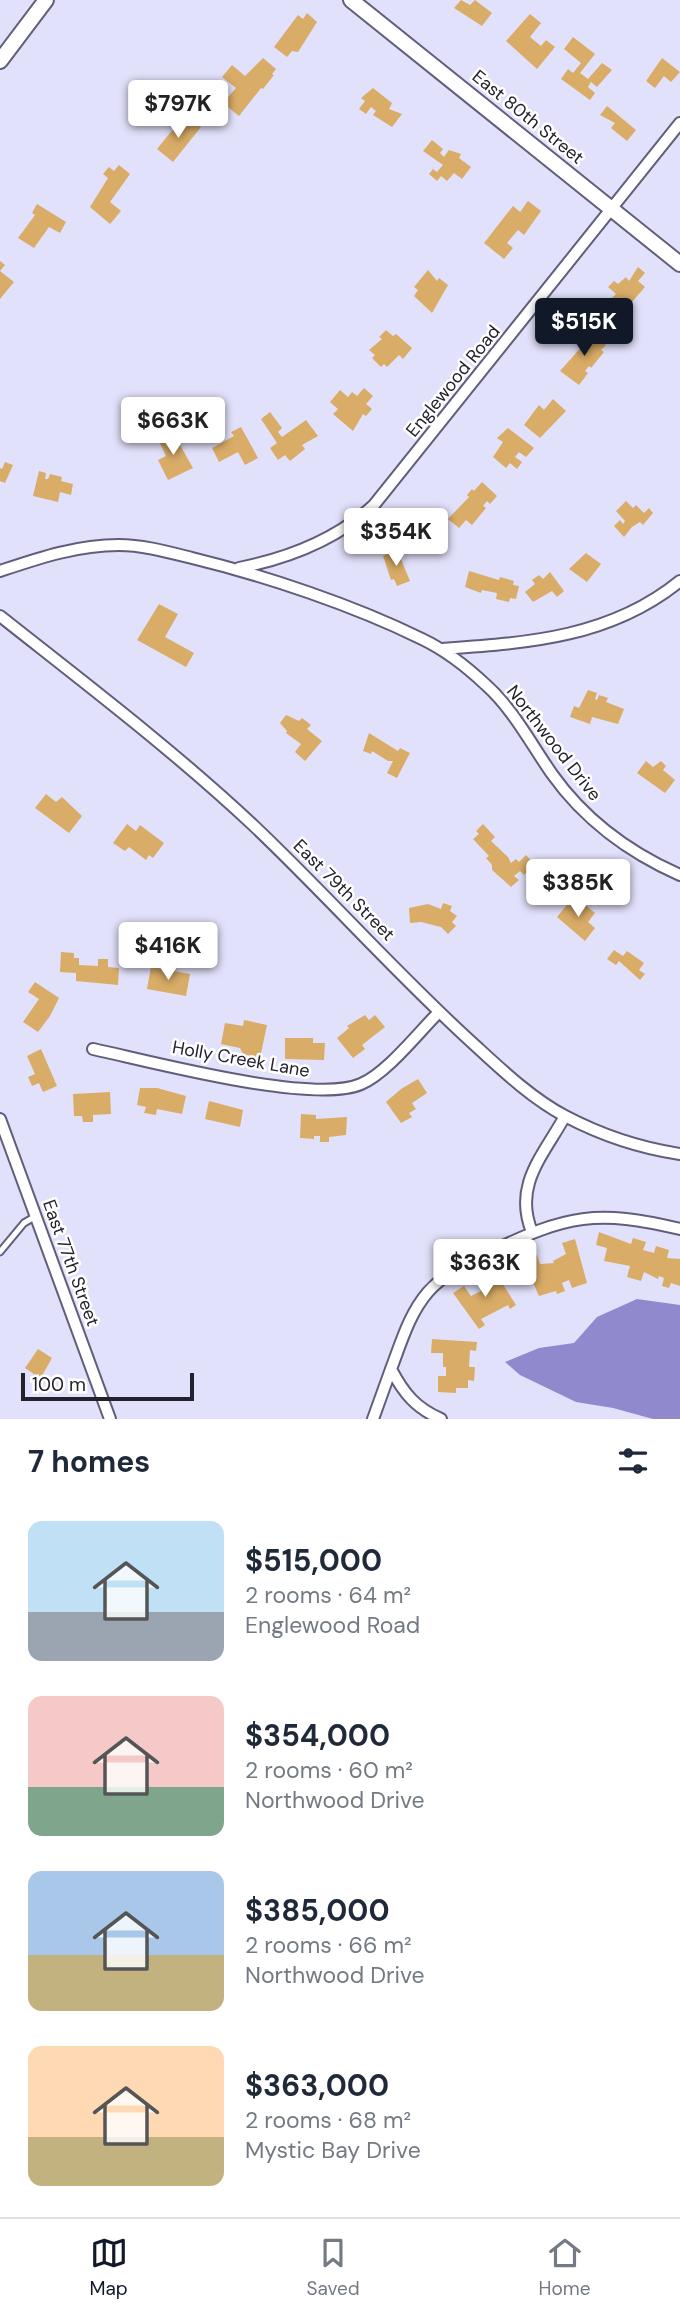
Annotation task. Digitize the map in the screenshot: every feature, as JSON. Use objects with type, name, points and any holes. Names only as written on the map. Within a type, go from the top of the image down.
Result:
[{"type":"street","points":[[0,61],[46,0]]},
{"type":"street","name":"East 80th Street","points":[[351,0],[680,264]]},
{"type":"street","name":"Englewood Road","points":[[236,568],[261,564],[320,543],[345,528],[374,505],[680,123]]},
{"type":"street","name":"Northwood Drive","points":[[0,571],[76,548],[122,544],[236,568],[382,622],[441,649],[476,675],[499,698],[554,776],[587,814],[630,848],[680,875]]},
{"type":"street","points":[[441,649],[513,645],[594,629],[642,607],[680,581]]},
{"type":"street","name":"East 79th Street","points":[[0,616],[214,789],[296,866],[439,1012],[507,1073],[565,1116],[621,1140],[680,1154]]},
{"type":"street","name":"Holly Creek Lane","points":[[93,1049],[256,1083],[343,1090],[363,1083],[377,1074],[439,1012]]},
{"type":"street","points":[[532,1232],[524,1208],[526,1190],[565,1116]]},
{"type":"street","name":"East 77th Street","points":[[0,1119],[110,1419]]},
{"type":"street","points":[[373,1419],[414,1312],[443,1277],[532,1232],[565,1221],[607,1216],[639,1219],[680,1229]]},
{"type":"street","points":[[391,1369],[407,1398],[420,1409],[441,1419]]},
{"type":"lane","points":[[0,1252],[24,1223],[36,1216]]},
{"type":"shaded area","points":[[637,1299],[680,1305],[680,1419],[653,1419],[613,1408],[576,1402],[520,1375],[505,1362],[539,1348],[574,1343],[597,1317]]},
{"type":"building","points":[[461,0],[470,5],[475,0],[492,13],[482,26],[454,8]]},
{"type":"building","points":[[307,13],[317,22],[298,52],[292,51],[287,57],[274,47],[298,15],[303,19]]},
{"type":"building","points":[[530,14],[541,23],[530,37],[541,46],[546,40],[555,47],[537,69],[506,41]]},
{"type":"building","points":[[573,37],[595,54],[580,73],[588,79],[602,63],[612,70],[597,87],[591,82],[588,87],[595,93],[590,100],[561,79],[568,69],[573,73],[581,63],[564,49]]},
{"type":"building","points":[[263,58],[276,69],[272,74],[274,75],[239,116],[223,103],[236,88],[222,77],[232,65],[245,76]]},
{"type":"building","points":[[662,58],[680,72],[671,82],[664,76],[655,88],[646,81]]},
{"type":"building","points":[[373,88],[392,103],[389,109],[402,114],[392,127],[373,115],[376,111],[371,107],[366,114],[359,109],[365,101],[361,98]]},
{"type":"building","points":[[607,106],[636,130],[627,141],[611,128],[615,123],[600,115]]},
{"type":"building","points":[[190,119],[201,127],[173,162],[157,149],[175,128],[179,132]]},
{"type":"building","points":[[432,140],[443,149],[440,153],[444,157],[449,150],[461,154],[459,158],[471,167],[462,179],[454,173],[447,181],[441,176],[437,181],[429,174],[433,169],[437,172],[443,165],[423,151]]},
{"type":"building","points":[[119,165],[130,174],[110,202],[121,211],[110,224],[90,207],[108,178],[103,174],[109,167],[114,171]]},
{"type":"building","points":[[528,201],[541,211],[524,235],[518,230],[507,243],[513,248],[504,259],[484,243],[513,206],[520,212]]},
{"type":"building","points":[[37,204],[66,222],[60,233],[49,227],[34,248],[18,238],[35,215],[32,213]]},
{"type":"building","points":[[638,267],[645,273],[638,281],[645,287],[632,302],[626,298],[621,304],[628,310],[621,318],[611,310],[617,302],[612,298],[616,294],[608,287],[614,281],[618,284],[626,277],[629,281]]},
{"type":"building","points":[[428,270],[437,281],[439,278],[448,285],[432,313],[414,296],[418,290],[414,287]]},
{"type":"building","points":[[0,271],[14,282],[0,299]]},
{"type":"building","points":[[587,329],[606,345],[601,350],[604,352],[591,368],[589,366],[585,371],[588,373],[579,385],[560,371],[584,344],[579,340]]},
{"type":"building","points":[[386,330],[393,336],[396,334],[412,348],[403,359],[399,355],[387,367],[384,364],[381,367],[372,358],[375,355],[369,350],[382,339],[379,337]]},
{"type":"building","points":[[364,388],[373,396],[366,404],[372,409],[366,416],[363,414],[353,431],[333,414],[338,409],[330,402],[340,390],[348,397],[352,392],[357,396]]},
{"type":"building","points":[[553,399],[566,411],[540,438],[524,425],[539,405],[544,410]]},
{"type":"building","points":[[270,412],[282,428],[278,432],[282,437],[306,420],[318,436],[302,445],[305,449],[290,461],[285,455],[278,460],[270,448],[277,443],[261,419]]},
{"type":"building","points":[[241,427],[258,458],[245,465],[238,452],[219,462],[212,448],[234,436],[231,432]]},
{"type":"building","points":[[508,428],[534,448],[526,457],[519,452],[515,457],[522,462],[517,469],[510,463],[506,468],[493,457],[503,442],[497,438]]},
{"type":"building","points":[[172,431],[193,468],[168,480],[158,460],[166,456],[158,439]]},
{"type":"building","points":[[5,462],[13,465],[5,483],[0,481],[0,468],[2,469]]},
{"type":"building","points":[[39,471],[46,473],[45,479],[48,479],[50,474],[73,484],[71,495],[60,492],[58,502],[33,496]]},
{"type":"building","points":[[482,482],[497,496],[490,504],[487,501],[483,506],[486,508],[472,525],[466,520],[459,528],[448,519],[469,497],[467,495],[472,489],[474,491]]},
{"type":"building","points":[[626,501],[633,508],[636,505],[644,513],[649,508],[653,513],[643,525],[640,522],[632,527],[624,537],[614,526],[620,520],[623,524],[625,521],[616,511]]},
{"type":"building","points":[[397,550],[410,581],[397,586],[394,579],[391,580],[383,556]]},
{"type":"building","points":[[586,553],[601,564],[587,582],[569,569]]},
{"type":"building","points":[[469,571],[499,580],[500,577],[514,581],[513,585],[519,586],[516,599],[510,598],[509,602],[496,599],[497,593],[482,590],[481,593],[465,587]]},
{"type":"building","points":[[550,572],[564,591],[557,597],[552,591],[533,602],[525,592],[535,584],[532,580],[539,575],[543,579]]},
{"type":"building","points":[[159,604],[178,614],[165,637],[194,653],[186,667],[137,640]]},
{"type":"building","points":[[588,690],[597,693],[595,699],[597,700],[599,695],[608,698],[606,702],[624,709],[618,724],[592,717],[590,724],[570,717],[574,706],[579,708]]},
{"type":"building","points":[[286,715],[299,721],[302,718],[311,725],[307,729],[322,741],[305,761],[295,752],[301,744],[286,733],[280,723]]},
{"type":"building","points":[[369,733],[398,751],[400,748],[410,753],[397,778],[387,773],[393,761],[388,761],[372,751],[371,754],[363,751]]},
{"type":"building","points":[[646,761],[653,767],[661,761],[666,766],[663,770],[675,780],[665,793],[637,773]]},
{"type":"building","points":[[46,794],[56,802],[62,797],[82,816],[69,833],[35,808]]},
{"type":"building","points":[[127,824],[136,831],[140,825],[164,843],[153,858],[149,855],[146,860],[129,847],[125,851],[113,843]]},
{"type":"building","points":[[483,824],[495,837],[491,841],[511,863],[516,859],[519,862],[526,855],[535,865],[529,870],[533,874],[541,867],[550,877],[537,889],[526,873],[524,875],[520,871],[514,876],[519,880],[511,887],[492,870],[492,865],[486,858],[489,856],[473,839],[479,834],[476,831]]},
{"type":"building","points":[[571,900],[580,907],[583,903],[595,913],[588,922],[595,928],[585,941],[557,917]]},
{"type":"building","points":[[443,903],[452,906],[450,911],[457,916],[452,922],[456,926],[448,934],[441,927],[421,922],[410,923],[409,908],[428,904],[441,909]]},
{"type":"building","points":[[614,950],[623,956],[627,951],[644,963],[639,970],[645,974],[640,980],[619,961],[616,965],[607,959]]},
{"type":"building","points":[[61,952],[74,953],[74,958],[79,958],[79,965],[98,966],[98,959],[108,959],[108,967],[119,968],[118,985],[76,981],[76,973],[60,972]]},
{"type":"building","points":[[151,967],[190,974],[186,996],[147,989]]},
{"type":"building","points":[[35,982],[59,998],[38,1032],[23,1022],[39,999],[28,992]]},
{"type":"building","points":[[365,1015],[369,1020],[375,1015],[385,1027],[362,1045],[365,1049],[353,1058],[337,1038],[349,1028],[347,1026]]},
{"type":"building","points":[[244,1020],[267,1025],[260,1058],[243,1054],[240,1048],[221,1044],[225,1023],[243,1026]]},
{"type":"building","points":[[285,1038],[313,1038],[313,1043],[325,1043],[324,1060],[285,1059]]},
{"type":"building","points":[[41,1049],[57,1086],[43,1092],[39,1083],[32,1086],[28,1077],[35,1074],[27,1056]]},
{"type":"building","points":[[418,1079],[427,1093],[412,1103],[416,1109],[409,1113],[412,1117],[401,1123],[386,1102]]},
{"type":"building","points":[[140,1088],[157,1088],[186,1096],[182,1114],[157,1109],[156,1115],[144,1113],[146,1107],[137,1105]]},
{"type":"building","points":[[110,1092],[111,1114],[93,1115],[93,1122],[83,1122],[82,1116],[74,1116],[73,1094]]},
{"type":"building","points":[[209,1101],[243,1110],[240,1127],[205,1119]]},
{"type":"building","points":[[301,1114],[316,1115],[316,1119],[347,1117],[346,1135],[329,1137],[329,1142],[320,1142],[320,1136],[314,1136],[314,1139],[300,1138]]},
{"type":"building","points":[[599,1232],[631,1244],[633,1238],[646,1242],[643,1250],[654,1253],[656,1246],[669,1250],[667,1258],[680,1259],[680,1286],[671,1283],[669,1288],[662,1286],[664,1278],[659,1276],[658,1279],[644,1272],[641,1281],[627,1277],[630,1266],[604,1261],[607,1248],[596,1245]]},
{"type":"building","points":[[575,1239],[587,1283],[572,1288],[569,1280],[562,1283],[565,1291],[539,1296],[523,1260],[537,1255],[540,1264],[554,1263],[553,1261],[566,1254],[562,1243]]},
{"type":"building","points":[[494,1270],[516,1305],[510,1309],[508,1305],[481,1319],[485,1325],[479,1329],[453,1293],[464,1286],[471,1296],[481,1291],[489,1286],[483,1277]]},
{"type":"building","points":[[432,1339],[477,1342],[476,1351],[470,1350],[469,1367],[475,1367],[474,1381],[468,1380],[468,1388],[456,1388],[456,1393],[438,1392],[438,1376],[446,1376],[446,1367],[443,1367],[443,1353],[431,1353]]},
{"type":"building","points":[[38,1349],[52,1358],[38,1383],[31,1378],[34,1374],[25,1368]]}]
